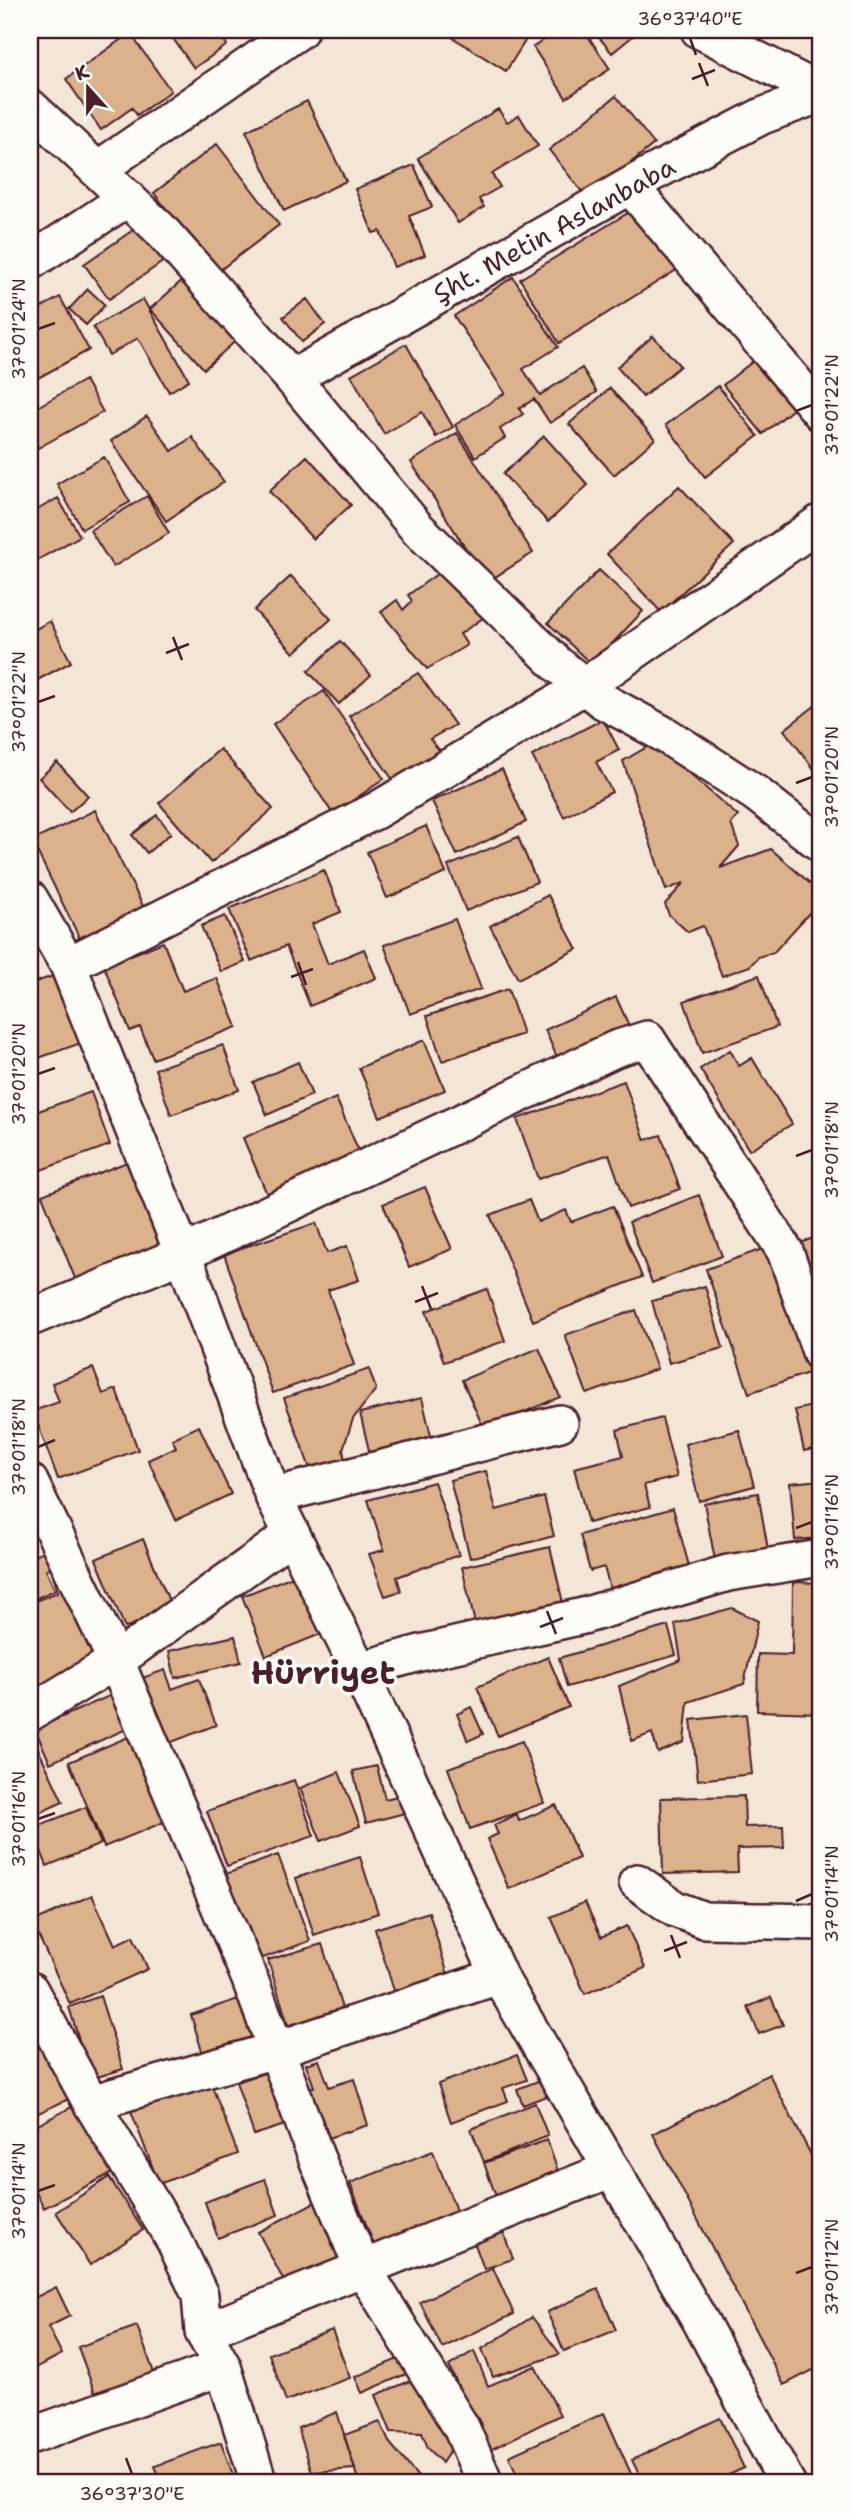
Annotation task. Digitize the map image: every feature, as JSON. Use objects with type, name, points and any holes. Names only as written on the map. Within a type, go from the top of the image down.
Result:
[{"type":"street","points":[[97,170],[300,30]]},
{"type":"street","points":[[699,30],[821,93]]},
{"type":"street","name":"Şht. Metin Aslanbaba","points":[[292,378],[630,186],[762,116],[821,93]]},
{"type":"street","points":[[30,107],[159,228],[292,378],[417,528],[583,687],[755,793],[821,844]]},
{"type":"street","points":[[630,186],[821,413]]},
{"type":"street","points":[[30,262],[128,198]]},
{"type":"street","points":[[68,965],[377,810],[583,687],[821,522]]},
{"type":"street","points":[[30,900],[68,965],[183,1254],[290,1536],[359,1670],[499,1976],[701,2322],[787,2483]]},
{"type":"street","points":[[30,1318],[183,1254],[615,1049],[647,1039],[785,1251],[821,1354]]},
{"type":"street","points":[[273,1496],[560,1423]]},
{"type":"street","points":[[30,1482],[116,1661],[249,1977],[275,2050],[362,2267],[461,2427],[485,2483]]},
{"type":"street","points":[[30,1713],[116,1661],[290,1536]]},
{"type":"street","points":[[359,1670],[420,1653],[583,1616],[728,1573],[821,1558]]},
{"type":"street","points":[[637,1882],[675,1909],[704,1920],[821,1922]]},
{"type":"street","points":[[91,2103],[275,2050],[499,1976]]},
{"type":"street","points":[[32,1999],[175,2242],[200,2295],[203,2332],[223,2367],[259,2483]]},
{"type":"street","points":[[203,2332],[612,2169]]},
{"type":"street","points":[[30,2436],[223,2367]]},
{"type":"building","points":[[167,30],[217,30],[227,45],[194,68]]},
{"type":"building","points":[[441,30],[532,30],[506,71]]},
{"type":"building","points":[[560,30],[584,30],[610,69],[566,98],[533,47]]},
{"type":"building","points":[[593,30],[636,30],[638,32],[612,53]]},
{"type":"building","points":[[130,33],[171,91],[137,115],[132,108],[101,130],[66,79]]},
{"type":"building","points":[[616,96],[654,144],[587,198],[549,150]]},
{"type":"building","points":[[307,101],[346,181],[284,211],[246,131]]},
{"type":"building","points":[[498,109],[507,122],[519,115],[538,146],[492,174],[500,187],[479,199],[484,207],[458,223],[418,158]]},
{"type":"building","points":[[217,144],[279,225],[216,273],[154,193]]},
{"type":"building","points":[[414,165],[432,207],[409,216],[425,255],[394,267],[380,231],[373,233],[355,189]]},
{"type":"building","points":[[644,203],[683,266],[559,343],[520,279]]},
{"type":"building","points":[[139,226],[164,261],[109,299],[84,264]]},
{"type":"building","points":[[186,277],[240,337],[204,369],[150,309]]},
{"type":"building","points":[[513,277],[558,347],[523,369],[540,395],[582,368],[597,392],[550,423],[534,399],[519,409],[523,414],[500,429],[505,438],[475,457],[455,425],[505,393],[454,316]]},
{"type":"building","points":[[88,289],[105,305],[86,325],[69,309]]},
{"type":"building","points":[[60,297],[89,350],[36,379],[30,367],[30,314]]},
{"type":"building","points":[[143,299],[189,380],[169,392],[138,338],[109,355],[93,327]]},
{"type":"building","points":[[307,299],[325,324],[302,342],[283,317]]},
{"type":"building","points":[[653,336],[680,366],[643,397],[617,367]]},
{"type":"building","points":[[406,344],[453,427],[436,437],[422,412],[384,434],[351,375]]},
{"type":"building","points":[[766,351],[805,399],[763,434],[723,385]]},
{"type":"building","points":[[85,380],[103,412],[38,448],[30,433],[30,411]]},
{"type":"building","points":[[718,386],[758,436],[705,477],[666,425]]},
{"type":"building","points":[[610,388],[655,439],[614,475],[569,424]]},
{"type":"building","points":[[147,416],[172,451],[192,437],[224,482],[166,521],[111,441]]},
{"type":"building","points":[[457,433],[533,553],[487,582],[411,462]]},
{"type":"building","points":[[544,436],[588,485],[548,522],[503,474]]},
{"type":"building","points":[[307,456],[351,505],[313,539],[269,491]]},
{"type":"building","points":[[104,457],[130,502],[82,529],[57,484]]},
{"type":"building","points":[[679,486],[734,544],[661,612],[607,554]]},
{"type":"building","points":[[147,496],[169,533],[113,567],[90,530]]},
{"type":"building","points":[[58,498],[80,536],[30,564],[30,514]]},
{"type":"building","points":[[448,566],[490,613],[460,634],[467,645],[427,669],[381,612],[397,600],[403,610],[412,601],[408,595]]},
{"type":"building","points":[[599,570],[643,611],[592,665],[548,623]]},
{"type":"building","points":[[291,576],[331,619],[294,653],[254,610]]},
{"type":"building","points":[[50,621],[71,662],[30,684],[30,632]]},
{"type":"building","points":[[340,641],[371,675],[339,704],[308,671]]},
{"type":"building","points":[[418,673],[455,725],[430,739],[441,752],[393,780],[349,716]]},
{"type":"building","points":[[324,691],[384,779],[333,814],[273,724]]},
{"type":"building","points":[[821,701],[821,778],[784,730]]},
{"type":"building","points":[[603,719],[619,750],[596,762],[612,792],[564,817],[532,756]]},
{"type":"building","points":[[654,743],[738,816],[731,824],[739,846],[720,868],[771,849],[821,893],[821,900],[774,952],[758,957],[750,966],[722,976],[703,926],[688,932],[669,915],[665,904],[684,883],[666,890],[623,761]]},
{"type":"building","points":[[220,749],[273,809],[211,863],[159,803]]},
{"type":"building","points":[[57,762],[88,796],[70,812],[39,778]]},
{"type":"building","points":[[502,769],[526,822],[457,855],[432,801]]},
{"type":"building","points":[[95,810],[144,908],[80,939],[32,841]]},
{"type":"building","points":[[157,815],[171,833],[147,853],[132,835]]},
{"type":"building","points":[[426,826],[446,873],[387,898],[367,852]]},
{"type":"building","points":[[518,837],[537,882],[466,911],[448,866]]},
{"type":"building","points":[[324,870],[341,912],[312,924],[328,964],[364,949],[376,978],[310,1006],[286,946],[251,961],[229,909]]},
{"type":"building","points":[[548,895],[577,949],[518,979],[490,926]]},
{"type":"building","points":[[225,916],[245,962],[221,972],[201,926]]},
{"type":"building","points":[[455,919],[481,989],[410,1014],[384,945]]},
{"type":"building","points":[[163,942],[183,991],[217,978],[237,1027],[153,1059],[140,1027],[130,1031],[104,966]]},
{"type":"building","points":[[59,974],[84,1042],[30,1061],[30,984]]},
{"type":"building","points":[[759,975],[777,1027],[702,1053],[684,1001]]},
{"type":"building","points":[[508,989],[523,1034],[442,1061],[427,1016]]},
{"type":"building","points":[[616,997],[635,1039],[563,1071],[545,1030]]},
{"type":"building","points":[[424,1040],[445,1090],[380,1117],[359,1068]]},
{"type":"building","points":[[223,1045],[239,1090],[171,1115],[155,1069]]},
{"type":"building","points":[[730,1050],[739,1066],[752,1058],[792,1124],[749,1150],[700,1069]]},
{"type":"building","points":[[298,1062],[312,1095],[267,1115],[253,1082]]},
{"type":"building","points":[[624,1081],[645,1140],[661,1135],[680,1189],[628,1208],[609,1154],[538,1179],[517,1119]]},
{"type":"building","points":[[91,1092],[110,1145],[41,1170],[30,1139],[30,1114]]},
{"type":"building","points":[[336,1098],[365,1166],[272,1206],[243,1138]]},
{"type":"building","points":[[127,1162],[163,1253],[78,1286],[42,1195]]},
{"type":"building","points":[[425,1187],[452,1249],[409,1267],[383,1204]]},
{"type":"building","points":[[699,1195],[722,1256],[652,1283],[629,1222]]},
{"type":"building","points":[[529,1200],[538,1222],[566,1210],[571,1222],[613,1206],[642,1277],[533,1321],[490,1215]]},
{"type":"building","points":[[316,1223],[327,1253],[347,1246],[359,1280],[328,1290],[354,1365],[273,1393],[224,1254]]},
{"type":"building","points":[[821,1235],[821,1302],[800,1243]]},
{"type":"building","points":[[771,1246],[814,1371],[749,1393],[706,1269]]},
{"type":"building","points":[[705,1286],[723,1348],[669,1363],[652,1301]]},
{"type":"building","points":[[487,1289],[505,1341],[444,1362],[426,1311]]},
{"type":"building","points":[[636,1310],[657,1369],[587,1394],[565,1335]]},
{"type":"building","points":[[539,1348],[560,1397],[484,1429],[462,1380]]},
{"type":"building","points":[[93,1368],[103,1394],[116,1389],[138,1450],[58,1479],[33,1411],[59,1402],[52,1383]]},
{"type":"building","points":[[369,1369],[376,1389],[353,1419],[343,1449],[346,1468],[314,1479],[284,1398]]},
{"type":"building","points":[[422,1398],[435,1453],[373,1467],[360,1413]]},
{"type":"building","points":[[821,1404],[821,1447],[804,1451],[795,1410]]},
{"type":"building","points":[[662,1418],[677,1477],[644,1485],[650,1507],[588,1523],[574,1468],[623,1456],[617,1430]]},
{"type":"building","points":[[199,1426],[231,1494],[176,1520],[148,1460],[176,1447],[172,1439]]},
{"type":"building","points":[[739,1430],[754,1486],[699,1501],[685,1444]]},
{"type":"building","points":[[486,1471],[496,1510],[544,1497],[554,1536],[470,1558],[450,1480]]},
{"type":"building","points":[[821,1480],[821,1538],[795,1540],[790,1483]]},
{"type":"building","points":[[434,1482],[459,1555],[397,1577],[401,1591],[385,1596],[369,1554],[384,1550],[368,1500]]},
{"type":"building","points":[[758,1493],[769,1555],[716,1565],[704,1503]]},
{"type":"building","points":[[673,1508],[691,1573],[612,1596],[604,1567],[590,1571],[580,1535]]},
{"type":"building","points":[[143,1539],[172,1608],[125,1628],[96,1559]]},
{"type":"building","points":[[550,1547],[564,1607],[476,1628],[462,1567]]},
{"type":"building","points":[[49,1548],[57,1565],[46,1570],[55,1590],[30,1601],[30,1557]]},
{"type":"building","points":[[65,1568],[100,1659],[40,1689],[30,1662],[30,1603],[58,1592],[52,1572]]},
{"type":"building","points":[[303,1572],[326,1632],[266,1656],[242,1596]]},
{"type":"building","points":[[793,1582],[821,1583],[821,1713],[757,1711],[758,1654],[792,1655]]},
{"type":"building","points":[[732,1608],[758,1621],[744,1684],[688,1702],[684,1742],[658,1753],[652,1733],[632,1741],[619,1686],[681,1660],[675,1624]]},
{"type":"building","points":[[668,1626],[676,1655],[567,1687],[559,1658]]},
{"type":"building","points":[[235,1636],[241,1662],[175,1678],[169,1651]]},
{"type":"building","points":[[548,1657],[569,1707],[498,1736],[477,1687]]},
{"type":"building","points":[[165,1670],[172,1689],[199,1679],[216,1725],[164,1745],[139,1679]]},
{"type":"building","points":[[118,1692],[133,1726],[50,1763],[35,1729]]},
{"type":"building","points":[[471,1707],[483,1734],[468,1741],[457,1714]]},
{"type":"building","points":[[746,1714],[752,1774],[698,1780],[691,1720]]},
{"type":"building","points":[[140,1732],[176,1817],[104,1847],[69,1762]]},
{"type":"building","points":[[34,1740],[63,1802],[30,1817],[30,1742]]},
{"type":"building","points":[[522,1741],[544,1803],[470,1829],[448,1768]]},
{"type":"building","points":[[377,1766],[385,1799],[401,1795],[405,1813],[366,1823],[353,1771]]},
{"type":"building","points":[[339,1772],[360,1826],[321,1841],[300,1788]]},
{"type":"building","points":[[294,1780],[314,1836],[227,1866],[207,1811]]},
{"type":"building","points":[[744,1796],[745,1827],[783,1826],[784,1848],[737,1849],[738,1872],[663,1874],[661,1798]]},
{"type":"building","points":[[556,1805],[579,1858],[509,1889],[487,1839],[498,1834],[494,1825],[517,1814],[519,1821]]},
{"type":"building","points":[[86,1807],[101,1844],[47,1866],[32,1828]]},
{"type":"building","points":[[278,1855],[310,1941],[255,1961],[223,1875]]},
{"type":"building","points":[[360,1857],[378,1913],[314,1935],[296,1878]]},
{"type":"building","points":[[92,1895],[115,1945],[133,1936],[148,1969],[70,2004],[32,1922]]},
{"type":"building","points":[[585,1902],[601,1937],[627,1926],[645,1968],[585,1994],[551,1917]]},
{"type":"building","points":[[429,1912],[448,1975],[394,1991],[375,1929]]},
{"type":"building","points":[[322,1944],[345,2018],[291,2034],[268,1960]]},
{"type":"building","points":[[100,1996],[123,2069],[91,2079],[69,2007]]},
{"type":"building","points":[[771,1997],[783,2025],[759,2034],[748,2007]]},
{"type":"building","points":[[241,1998],[256,2045],[205,2061],[191,2015]]},
{"type":"building","points":[[47,2037],[73,2097],[30,2117],[30,2045]]},
{"type":"building","points":[[517,2055],[527,2080],[503,2088],[508,2101],[451,2122],[438,2084]]},
{"type":"building","points":[[319,2060],[329,2087],[354,2079],[368,2125],[325,2139],[308,2088],[314,2087],[306,2064]]},
{"type":"building","points":[[277,2069],[294,2122],[254,2135],[236,2082]]},
{"type":"building","points":[[769,2074],[821,2174],[821,2366],[784,2385],[653,2134]]},
{"type":"building","points":[[543,2079],[549,2095],[523,2105],[517,2089]]},
{"type":"building","points":[[210,2081],[238,2154],[159,2184],[131,2111]]},
{"type":"building","points":[[79,2103],[114,2172],[44,2208],[30,2180],[30,2129]]},
{"type":"building","points":[[535,2103],[548,2136],[484,2162],[471,2129]]},
{"type":"building","points":[[547,2140],[562,2183],[499,2205],[484,2163]]},
{"type":"building","points":[[433,2151],[459,2218],[376,2250],[350,2183]]},
{"type":"building","points":[[109,2177],[143,2230],[90,2265],[56,2212]]},
{"type":"building","points":[[265,2179],[278,2215],[218,2238],[205,2202]]},
{"type":"building","points":[[315,2202],[346,2258],[288,2289],[258,2232]]},
{"type":"building","points":[[501,2226],[513,2259],[484,2269],[472,2236]]},
{"type":"building","points":[[493,2268],[514,2314],[442,2348],[420,2302]]},
{"type":"building","points":[[56,2287],[70,2316],[48,2327],[62,2354],[30,2371],[30,2300]]},
{"type":"building","points":[[598,2289],[616,2330],[564,2351],[547,2312]]},
{"type":"building","points":[[532,2317],[560,2354],[493,2377],[482,2349]]},
{"type":"building","points":[[137,2326],[154,2373],[95,2393],[78,2347]]},
{"type":"building","points":[[332,2330],[350,2378],[286,2401],[269,2354]]},
{"type":"building","points":[[474,2351],[488,2386],[535,2366],[560,2415],[488,2451],[449,2366]]},
{"type":"building","points":[[405,2356],[411,2372],[362,2393],[355,2377]]},
{"type":"building","points":[[410,2381],[455,2443],[442,2463],[428,2448],[422,2433],[391,2432],[376,2395]]},
{"type":"building","points":[[337,2412],[355,2469],[312,2472],[298,2428]]},
{"type":"building","points":[[604,2413],[632,2476],[614,2483],[521,2483],[509,2456]]},
{"type":"building","points":[[720,2418],[744,2468],[712,2483],[643,2483],[632,2460]]},
{"type":"building","points":[[380,2422],[389,2442],[423,2483],[359,2483],[344,2435]]},
{"type":"building","points":[[221,2442],[236,2483],[156,2483],[161,2481],[155,2466]]},
{"type":"district","name":"Hürriyet","points":[[323,1672]]}]
